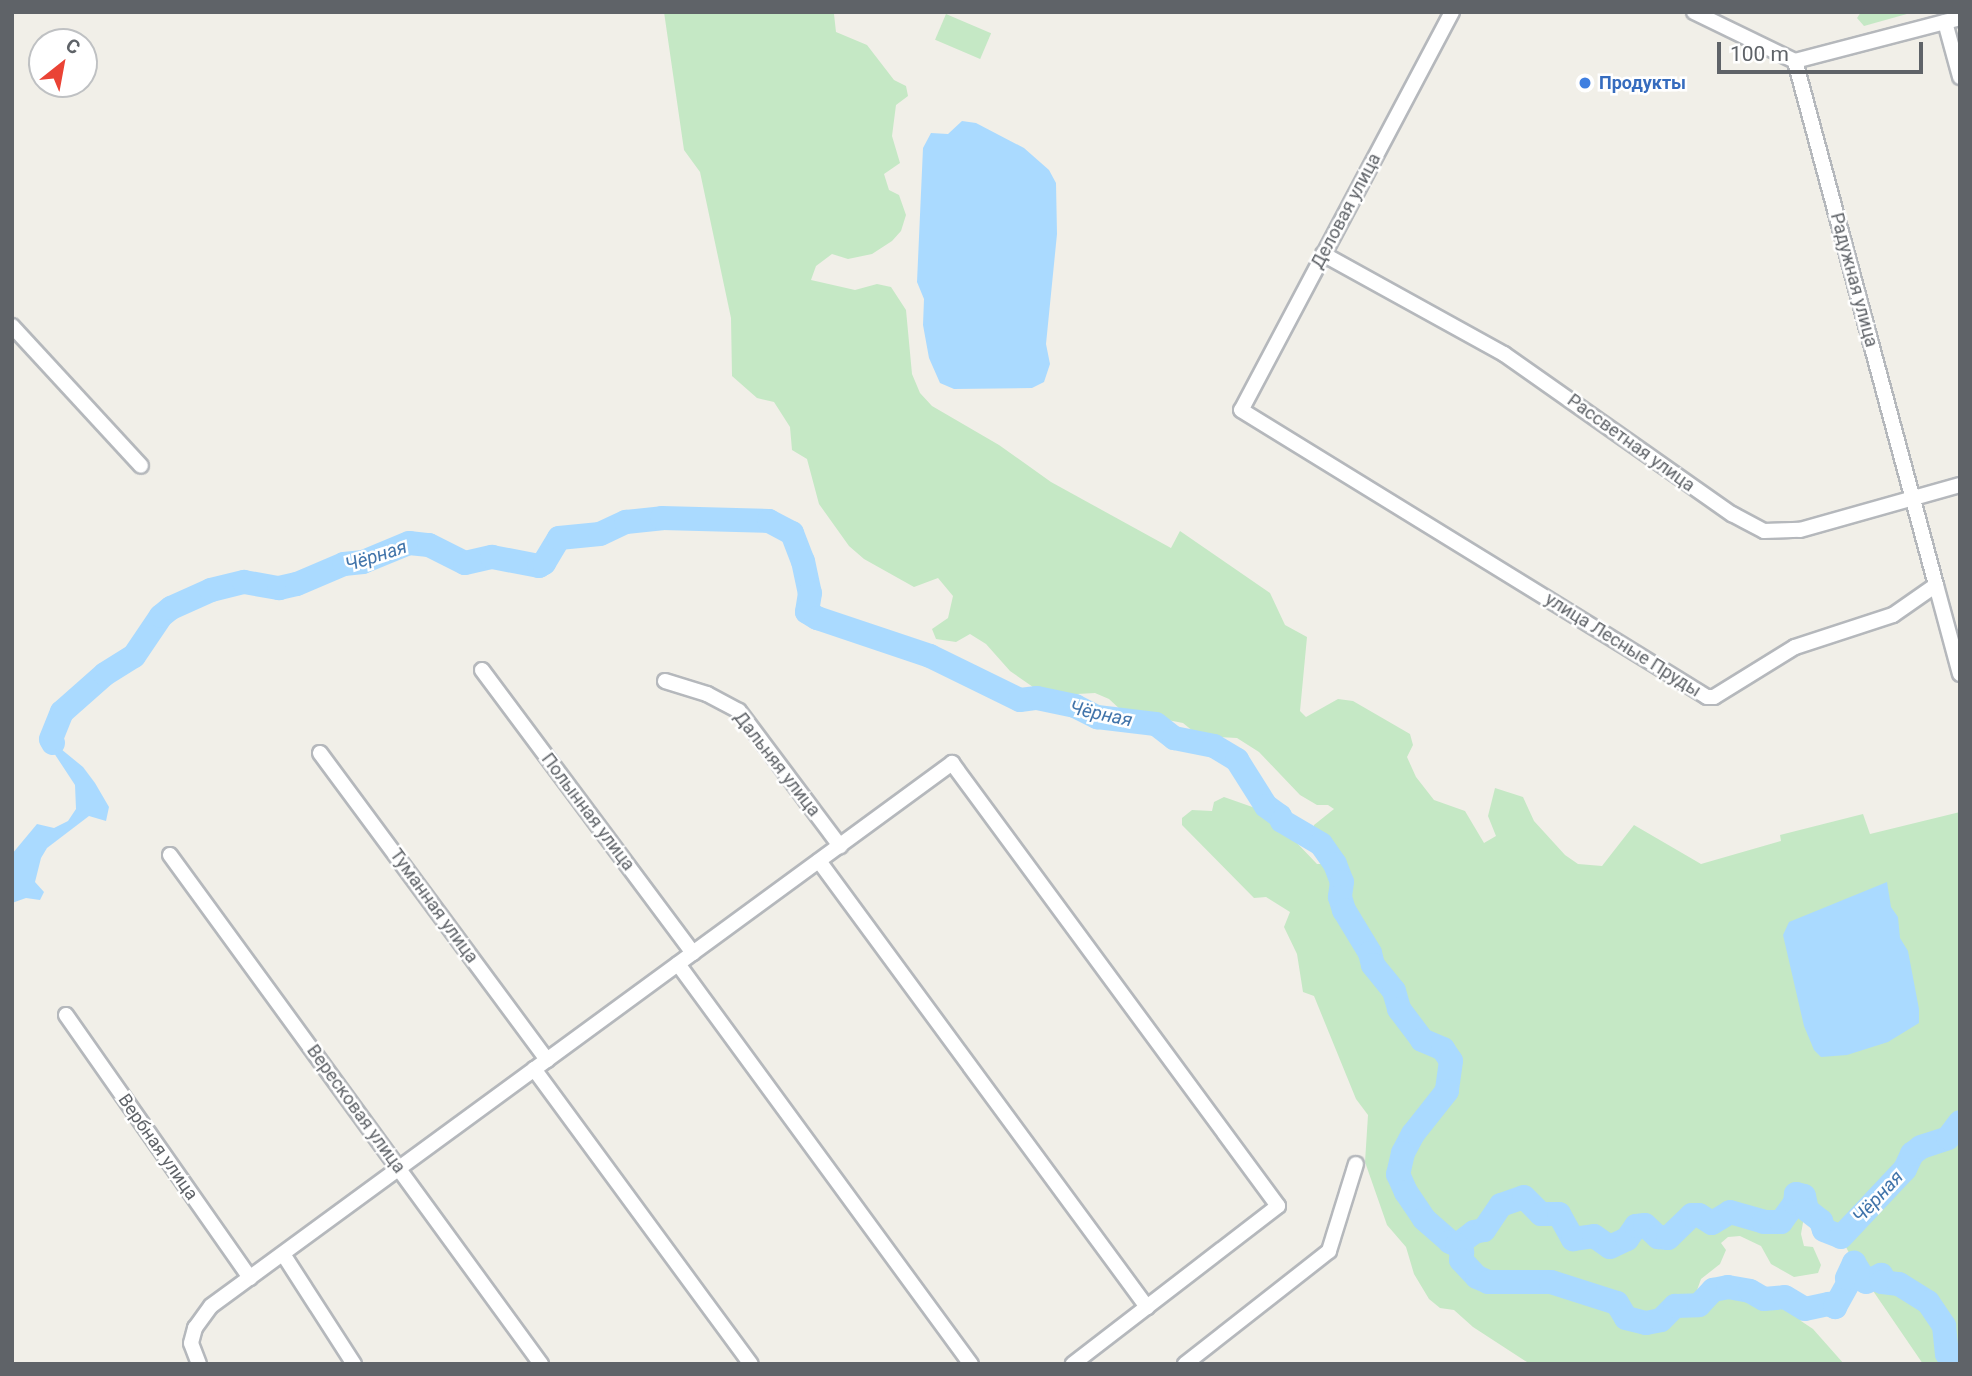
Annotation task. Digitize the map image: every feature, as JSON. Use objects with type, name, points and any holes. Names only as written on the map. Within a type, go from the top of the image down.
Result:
[{"type":"street","name":"Деловая улица","points":[[1241,410],[1452,12]]},
{"type":"street","points":[[1694,12],[1795,61],[1960,18]]},
{"type":"street","points":[[1945,22],[1960,77]]},
{"type":"street","name":"Радужная улица","points":[[1795,61],[1936,586]]},
{"type":"street","name":"Рассветная улица","points":[[1323,254],[1504,354],[1732,514],[1755,527],[1781,532],[1800,530],[1960,485]]},
{"type":"street","points":[[12,326],[141,466]]},
{"type":"street","name":"улица Лесные Пруды","points":[[1241,410],[1707,697],[1714,697],[1795,647],[1893,615],[1936,586]]},
{"type":"street","points":[[1936,586],[1955,640],[1960,674]]},
{"type":"street","name":"Полынная улица","points":[[482,670],[693,953]]},
{"type":"street","name":"Дальняя улица","points":[[665,681],[707,694],[739,710],[840,846]]},
{"type":"street","name":"Туманная улица","points":[[320,753],[547,1060]]},
{"type":"street","points":[[199,1364],[191,1343],[202,1316],[399,1168],[952,763],[1278,1206],[1073,1364]]},
{"type":"street","name":"Вересковая улица","points":[[170,855],[541,1364]]},
{"type":"street","points":[[819,861],[1147,1307]]},
{"type":"street","points":[[678,964],[971,1364]]},
{"type":"street","name":"Вербная улица","points":[[66,1015],[250,1278]]},
{"type":"street","points":[[534,1069],[751,1364]]},
{"type":"street","points":[[1185,1364],[1329,1251],[1356,1164]]},
{"type":"street","points":[[283,1254],[354,1364]]},
{"type":"green space","points":[[664,12],[831,12],[834,14],[836,32],[867,45],[894,80],[906,86],[908,96],[896,105],[892,136],[900,163],[884,174],[889,190],[899,195],[906,215],[901,231],[892,241],[872,254],[848,259],[832,254],[816,266],[811,280],[855,290],[877,284],[891,287],[906,310],[912,374],[920,393],[932,406],[999,445],[1051,482],[1171,548],[1180,531],[1270,593],[1285,625],[1307,637],[1300,711],[1306,717],[1338,699],[1353,701],[1410,734],[1413,745],[1407,757],[1416,777],[1434,800],[1465,811],[1484,843],[1496,836],[1488,816],[1495,788],[1523,797],[1534,821],[1565,855],[1578,864],[1602,866],[1634,825],[1701,864],[1781,841],[1780,835],[1863,814],[1870,834],[1960,812],[1960,1364],[1923,1364],[1854,1263],[1841,1237],[1824,1230],[1820,1221],[1807,1210],[1804,1196],[1796,1194],[1795,1203],[1804,1217],[1801,1234],[1804,1246],[1813,1247],[1821,1265],[1818,1273],[1794,1277],[1771,1264],[1761,1246],[1740,1236],[1728,1237],[1721,1243],[1726,1250],[1720,1264],[1701,1279],[1696,1293],[1676,1306],[1699,1305],[1713,1290],[1728,1287],[1750,1291],[1764,1299],[1791,1299],[1801,1321],[1813,1329],[1844,1364],[1530,1364],[1473,1327],[1454,1310],[1440,1308],[1429,1299],[1414,1274],[1406,1247],[1387,1225],[1365,1162],[1368,1115],[1356,1099],[1314,996],[1303,992],[1297,954],[1284,927],[1290,912],[1266,897],[1254,898],[1182,825],[1182,818],[1192,810],[1212,811],[1214,802],[1224,797],[1258,809],[1275,820],[1317,864],[1335,864],[1341,857],[1330,842],[1314,831],[1314,825],[1334,809],[1328,805],[1317,805],[1300,795],[1259,752],[1237,738],[1199,736],[1183,723],[1122,711],[1109,699],[1095,693],[1059,695],[1033,687],[1010,671],[986,644],[970,634],[956,642],[936,639],[932,629],[948,618],[953,596],[938,578],[914,587],[864,559],[849,546],[819,504],[807,459],[792,450],[790,427],[774,402],[757,398],[732,376],[731,318],[700,172],[684,150]]},
{"type":"green space","points":[[1861,12],[1914,12],[1864,26],[1857,18]]},
{"type":"green space","points":[[946,14],[991,33],[980,59],[935,40]]},
{"type":"water","points":[[962,121],[976,123],[1024,148],[1049,170],[1056,183],[1057,234],[1046,344],[1050,364],[1044,382],[1032,388],[954,389],[940,383],[929,358],[923,325],[924,299],[917,282],[923,148],[931,133],[948,134]]},
{"type":"water","points":[[62,712],[57,740],[61,749],[83,767],[95,783],[109,807],[106,821],[89,816],[47,848],[41,858],[35,882],[44,892],[40,900],[26,898],[12,903],[12,854],[37,824],[54,828],[68,821],[76,809],[75,785],[52,750],[46,748],[49,727]]},
{"type":"water","points":[[1887,882],[1891,907],[1898,917],[1900,938],[1908,951],[1919,1009],[1919,1023],[1888,1042],[1847,1055],[1821,1057],[1814,1050],[1804,1026],[1783,935],[1789,922]]},
{"type":"waterway","name":"Чёрная","points":[[53,743],[51,739],[62,712],[105,674],[134,656],[161,616],[171,608],[211,590],[244,582],[279,588],[297,584],[344,564],[363,562],[409,543],[429,545],[465,563],[492,557],[539,566],[544,563],[559,538],[600,534],[626,522],[662,518],[769,521],[792,533],[803,561],[810,593],[807,612],[817,618],[930,656],[1020,700],[1037,698],[1075,706],[1097,717],[1156,724],[1174,738],[1214,746],[1237,760],[1266,806],[1280,816],[1282,821],[1321,844],[1335,864],[1342,882],[1340,897],[1344,910],[1370,953],[1373,965],[1394,991],[1399,1009],[1422,1040],[1443,1049],[1451,1061],[1447,1091],[1413,1134],[1403,1153],[1398,1174],[1424,1219],[1450,1242],[1457,1245],[1474,1232],[1484,1230],[1501,1205],[1524,1197],[1541,1214],[1559,1214],[1573,1239],[1594,1236],[1610,1247],[1627,1239],[1636,1226],[1645,1225],[1658,1237],[1668,1238],[1692,1215],[1699,1215],[1712,1223],[1730,1212],[1764,1222],[1781,1222],[1795,1203],[1796,1194],[1804,1196],[1807,1210],[1821,1221],[1824,1230],[1841,1237],[1905,1169],[1912,1154],[1921,1147],[1948,1138],[1960,1122]]},
{"type":"waterway","points":[[1457,1245],[1462,1252],[1461,1260],[1477,1277],[1488,1282],[1551,1282],[1617,1303],[1626,1318],[1646,1323],[1661,1320],[1675,1306],[1699,1305],[1713,1290],[1728,1287],[1750,1291],[1764,1299],[1785,1297],[1805,1309],[1829,1304],[1835,1307],[1849,1282],[1847,1278],[1854,1263],[1866,1282],[1881,1275],[1882,1282],[1899,1284],[1928,1302],[1944,1326],[1947,1354],[1960,1356]]},
{"type":"place","name":"Продукты","points":[[1585,83]]}]
